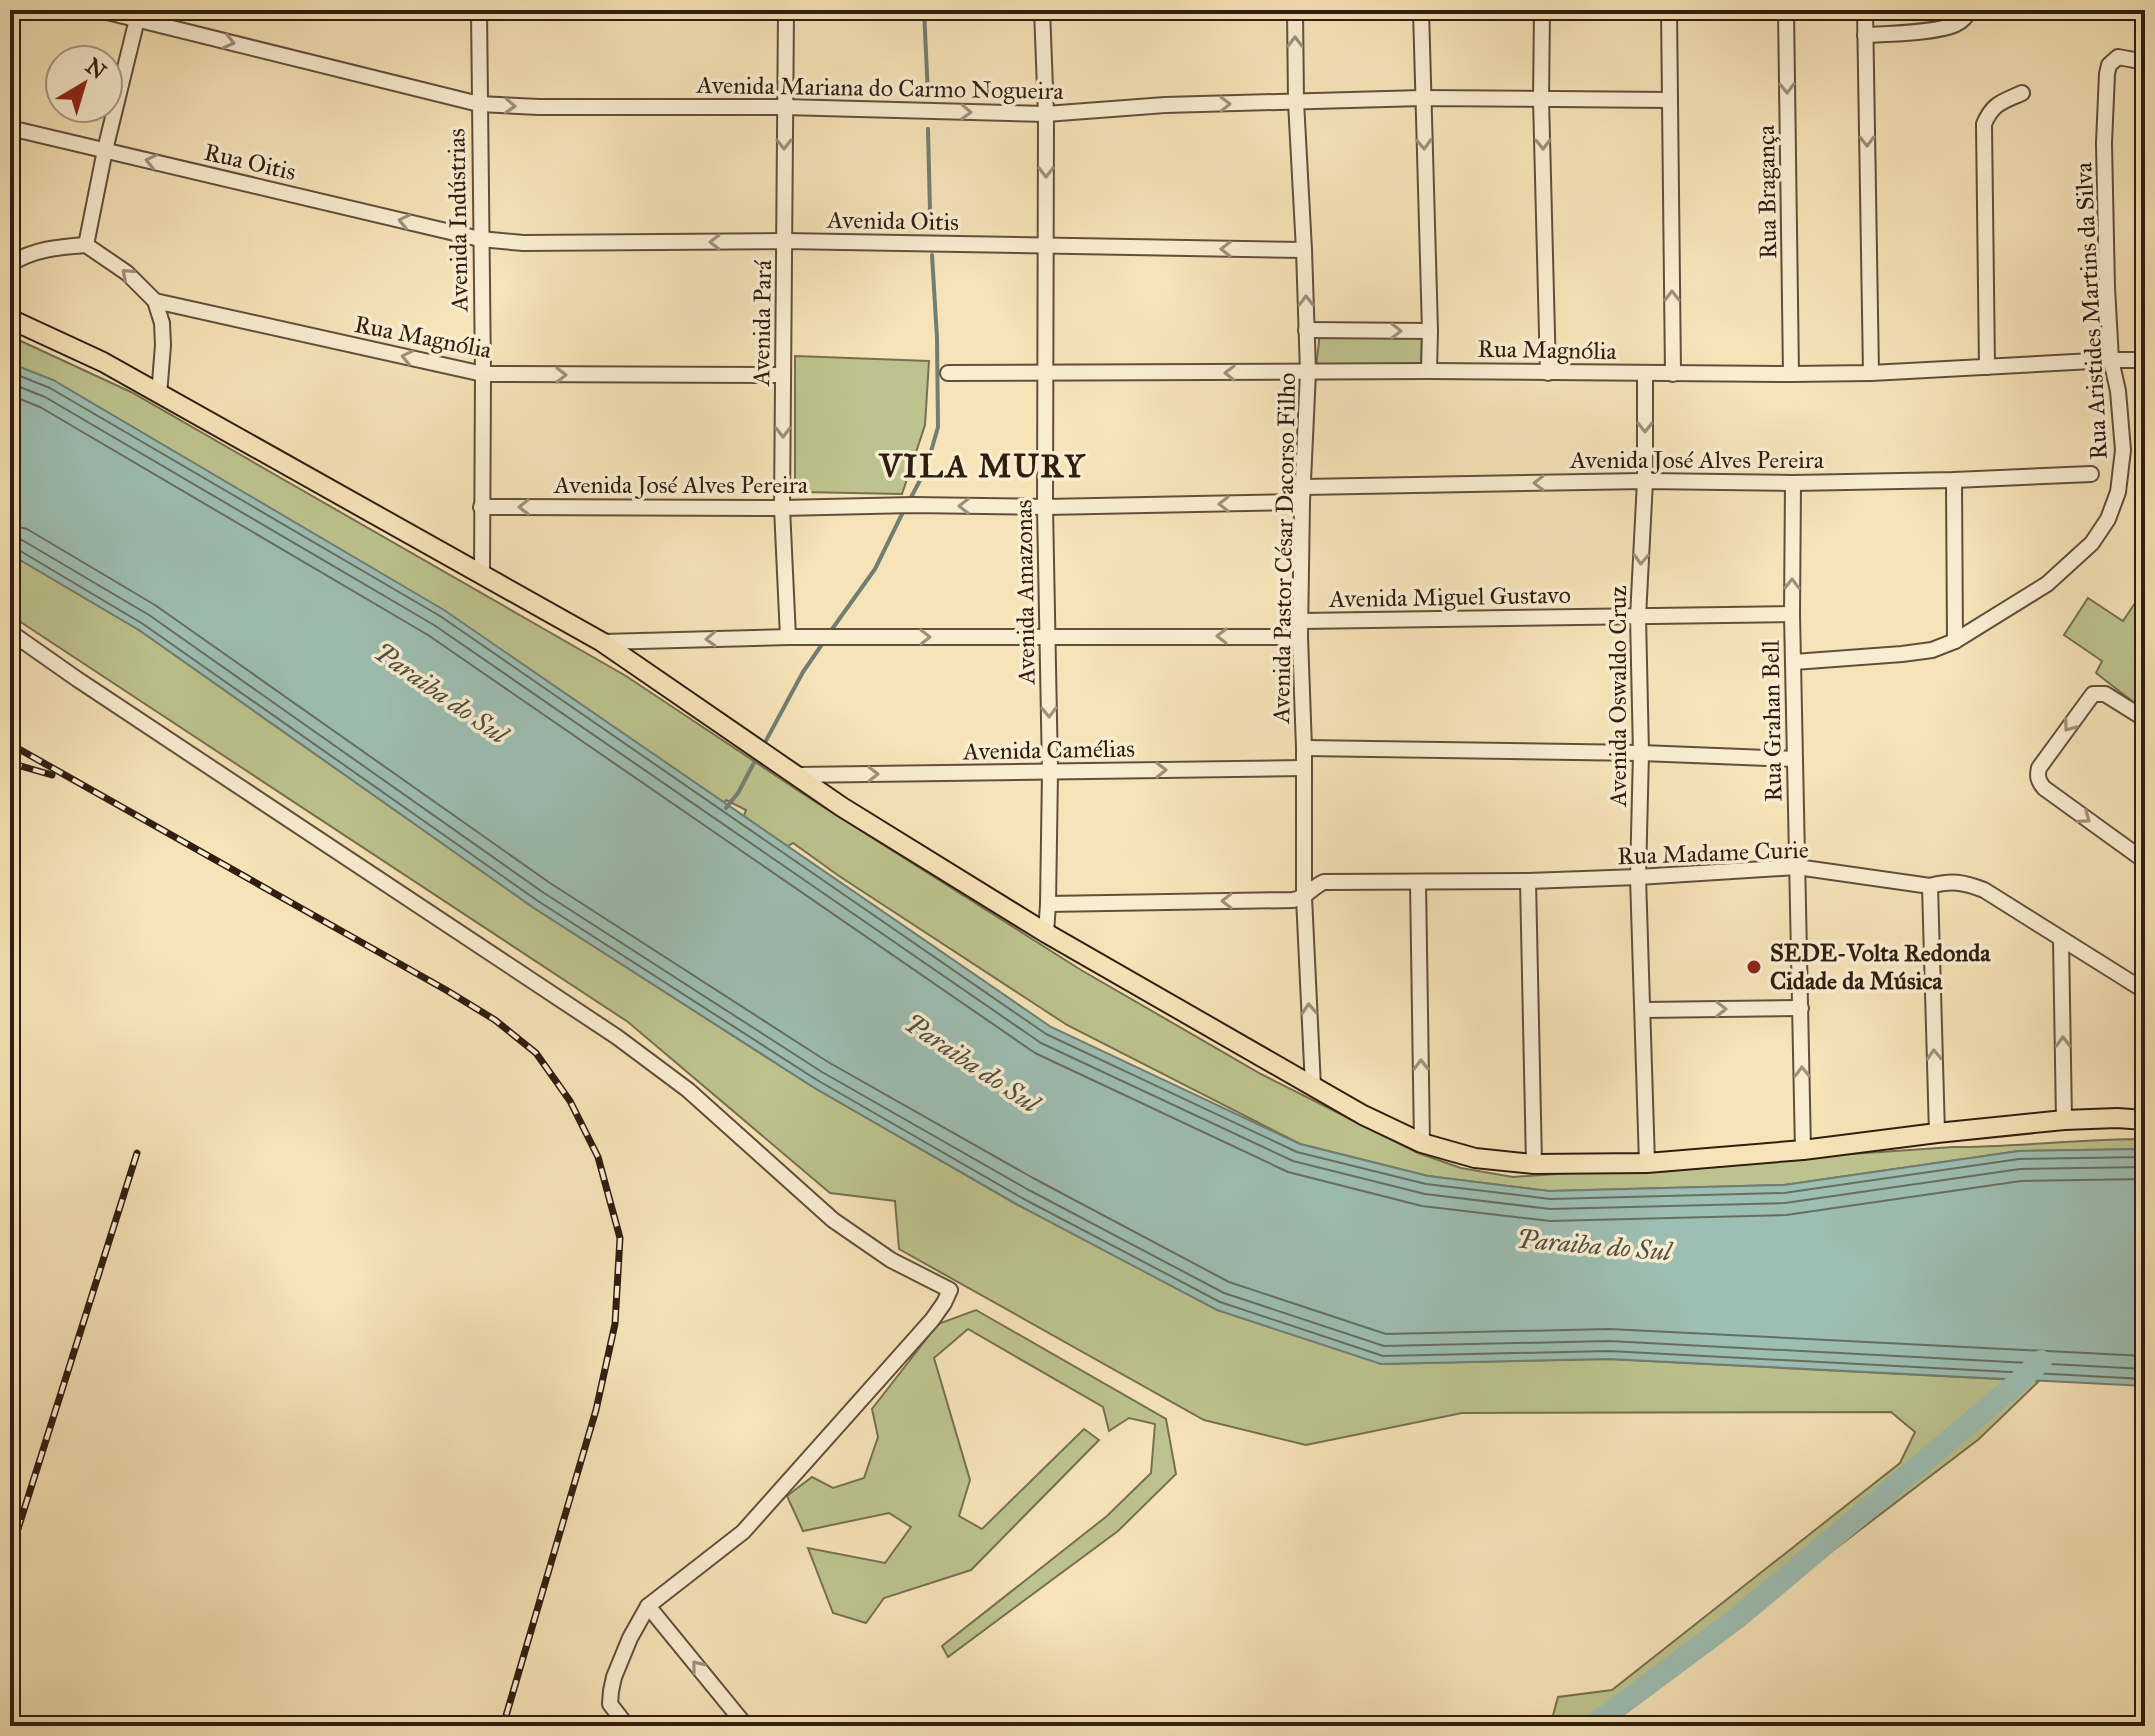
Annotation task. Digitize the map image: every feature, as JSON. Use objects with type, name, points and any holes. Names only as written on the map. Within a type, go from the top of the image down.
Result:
[{"type":"main road","points":[[10,319],[103,362],[602,642],[842,807],[1046,933],[1363,1115],[1422,1143],[1475,1158],[1534,1164],[1647,1163],[1803,1150],[2064,1120],[2145,1120]]},
{"type":"street","name":"Avenida Mariana do Carmo Nogueira","points":[[99,10],[139,14],[479,104],[1046,114],[1165,105],[1422,98],[1670,100]]},
{"type":"street","name":"Avenida Indústrias","points":[[479,10],[482,574]]},
{"type":"street","name":"Avenida Pará","points":[[786,10],[782,508],[788,637]]},
{"type":"street","name":"Avenida Amazonas","points":[[1042,10],[1046,114],[1045,507],[1050,772],[1046,933]]},
{"type":"street","name":"Avenida Pastor César Dacorso Filho","points":[[1295,10],[1308,372],[1300,637],[1304,897],[1313,1087]]},
{"type":"street","points":[[1421,10],[1429,371]]},
{"type":"street","points":[[1542,10],[1541,99],[1548,373]]},
{"type":"street","points":[[1669,10],[1673,374]]},
{"type":"street","name":"Rua Bragança","points":[[1786,10],[1791,374]]},
{"type":"street","points":[[1865,10],[1871,373]]},
{"type":"street","points":[[1865,35],[1954,25],[1964,20],[1970,10]]},
{"type":"street","points":[[86,245],[105,150],[139,14]]},
{"type":"street","name":"Rua Aristides Martins da Silva","points":[[1794,662],[1902,654],[1932,650],[1955,641],[2047,584],[2092,543],[2108,519],[2118,492],[2123,450],[2118,391],[2111,360],[2105,211],[2107,74],[2109,65],[2118,57],[2145,62]]},
{"type":"street","points":[[1987,367],[1984,124],[1996,104],[2022,93]]},
{"type":"street","name":"Rua Oitis","points":[[10,128],[480,239]]},
{"type":"street","name":"Avenida Oitis","points":[[480,239],[523,243],[784,241],[1304,250]]},
{"type":"street","points":[[10,264],[49,247],[86,245],[127,273],[155,301],[162,323],[159,395]]},
{"type":"street","name":"Rua Magnólia","points":[[155,301],[483,374],[783,375]]},
{"type":"street","points":[[1306,330],[1430,331]]},
{"type":"street","name":"Rua Magnólia","points":[[948,373],[1429,371],[1791,374],[2145,360]]},
{"type":"street","name":"Avenida Oswaldo Cruz","points":[[1645,373],[1645,481],[1638,617],[1641,753],[1638,877],[1647,1163]]},
{"type":"street","name":"Avenida José Alves Pereira","points":[[481,507],[1045,507],[1645,481],[1793,483],[2091,474]]},
{"type":"street","points":[[1954,480],[1955,641]]},
{"type":"street","name":"Rua Grahan Bell","points":[[1793,483],[1792,614],[1803,1150]]},
{"type":"street","name":"Avenida Miguel Gustavo","points":[[1301,621],[1792,614]]},
{"type":"street","points":[[10,632],[617,1037],[688,1090],[833,1220],[891,1260],[950,1290],[932,1320],[743,1532],[648,1606],[630,1638],[611,1691],[610,1704],[627,1726]]},
{"type":"street","points":[[602,642],[788,637],[1300,637]]},
{"type":"street","points":[[2145,719],[2105,694],[2093,694],[2037,775],[2044,788],[2145,861]]},
{"type":"street","points":[[1304,748],[1641,753],[1795,759]]},
{"type":"street","name":"Avenida Camélias","points":[[795,775],[1303,768]]},
{"type":"street","name":"Rua Madame Curie","points":[[1048,904],[1293,900],[1304,897],[1324,882],[1528,881],[1797,867],[1930,886],[1963,882],[1984,890],[2145,991]]},
{"type":"street","points":[[1528,881],[1534,1164]]},
{"type":"street","points":[[1418,882],[1422,1143]]},
{"type":"street","points":[[1930,886],[1937,1133]]},
{"type":"street","points":[[2061,940],[2064,1120]]},
{"type":"street","points":[[1643,1010],[1801,1008]]},
{"type":"street","points":[[648,1606],[746,1726]]},
{"type":"green space","points":[[1320,333],[1422,336],[1421,366],[1316,367]]},
{"type":"green space","points":[[10,336],[131,392],[626,676],[814,801],[1081,970],[1261,1074],[1418,1153],[1461,1168],[1513,1177],[2097,1140],[2145,1139],[2145,1149],[2019,1151],[1784,1185],[1549,1191],[1428,1176],[1300,1144],[1067,1025],[793,843],[762,861],[733,845],[746,810],[726,800],[708,820],[10,368]]},
{"type":"green space","points":[[795,356],[929,361],[925,425],[902,494],[802,492],[795,478]]},
{"type":"green space","points":[[10,554],[139,630],[534,908],[813,1087],[1018,1205],[1381,1364],[1608,1359],[2039,1381],[1979,1439],[1603,1726],[1563,1726],[1552,1719],[1558,1697],[1612,1690],[1900,1463],[1915,1432],[1891,1412],[1462,1413],[1306,1445],[1204,1420],[899,1249],[895,1201],[830,1193],[628,1022],[10,615]]},
{"type":"green space","points":[[2088,598],[2123,621],[2135,603],[2145,629],[2145,703],[2141,708],[2096,673],[2102,661],[2064,635]]},
{"type":"green space","points":[[976,1310],[1166,1419],[1176,1474],[1118,1531],[948,1657],[942,1646],[1107,1516],[1151,1473],[1155,1424],[1129,1418],[1109,1431],[1103,1407],[968,1329],[934,1358],[970,1480],[959,1516],[982,1529],[1084,1429],[1099,1440],[971,1570],[884,1598],[866,1623],[833,1613],[808,1548],[885,1563],[911,1527],[889,1513],[803,1531],[787,1496],[812,1477],[833,1488],[864,1478],[878,1437],[872,1409],[938,1324]]},
{"type":"water","name":"Paraiba do Sul","points":[[10,363],[53,380],[444,610],[1051,1027],[1300,1144],[1428,1176],[1549,1191],[1784,1185],[2019,1151],[2145,1149],[2145,1386],[1609,1359],[1381,1364],[1217,1310],[1018,1205],[813,1087],[534,908],[139,630],[10,554]]},
{"type":"waterway","points":[[924,10],[928,95]]},
{"type":"waterway","points":[[928,129],[930,212]]},
{"type":"waterway","points":[[908,503],[926,469],[938,427],[932,255]]},
{"type":"waterway","points":[[830,632],[875,569],[904,510]]},
{"type":"waterway","points":[[763,746],[803,672],[825,640]]},
{"type":"waterway","points":[[726,808],[738,793],[757,757]]},
{"type":"waterway","points":[[1592,1726],[1736,1619],[2041,1361]]},
{"type":"railway","points":[[10,744],[495,1020],[536,1053],[570,1101],[598,1157],[620,1238],[615,1324],[596,1410],[503,1726]]},
{"type":"railway","points":[[10,763],[52,775]]},
{"type":"railway","points":[[10,1554],[137,1153]]},
{"type":"place","name":"SEDE-Volta Redonda Cidade da Música","points":[[1754,967]]},
{"type":"district","name":"VILA MURY","points":[[983,466]]}]
